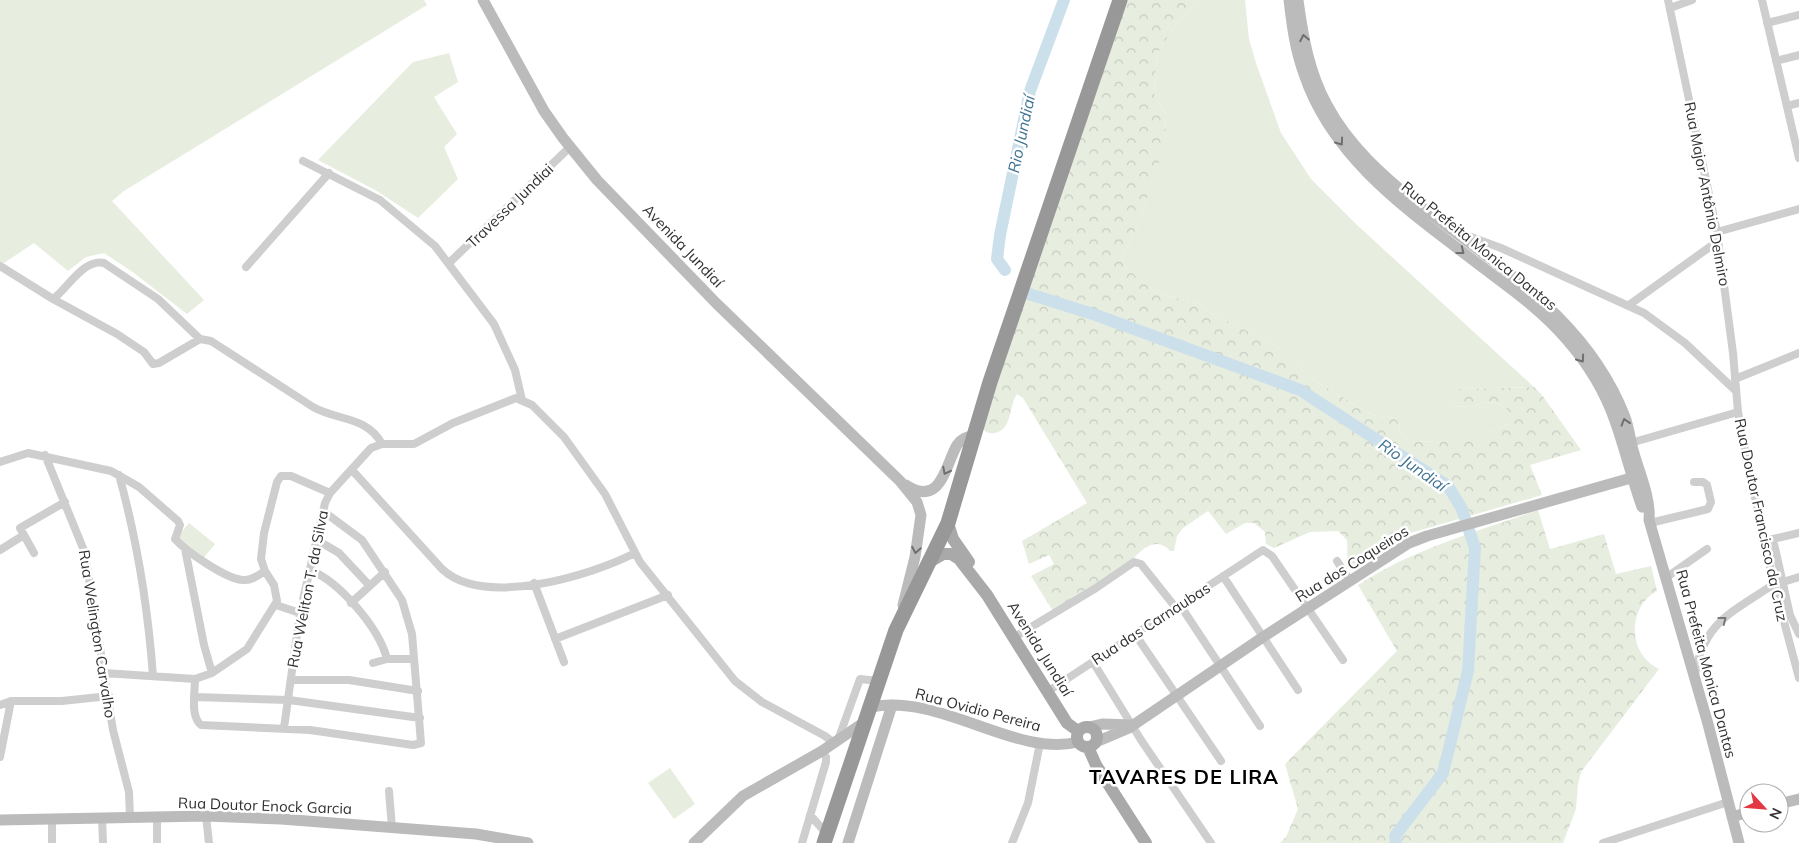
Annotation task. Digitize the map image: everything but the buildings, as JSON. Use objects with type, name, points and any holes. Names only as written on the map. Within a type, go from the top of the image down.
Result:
[{"type":"highway","points":[[826,839],[896,630],[948,523],[974,435],[1031,259],[1120,0]]},
{"type":"main road","name":"Avenida Jundiaí","points":[[483,0],[544,111],[570,148],[651,238],[900,482],[917,502],[921,525],[915,557],[896,630]]},
{"type":"main road","name":"Rua Prefeita Monica Dantas","points":[[1289,0],[1295,42],[1304,74],[1312,96],[1331,130],[1357,164],[1373,179],[1447,233]]},
{"type":"main road","name":"Rua Prefeita Monica Dantas","points":[[1298,0],[1308,59],[1315,80],[1332,114],[1358,149],[1447,233],[1533,307],[1568,340],[1606,398],[1626,444],[1645,514],[1650,521],[1667,577],[1732,817],[1736,841]]},
{"type":"main road","name":"Avenida Jundiaí","points":[[900,482],[918,492],[927,492],[934,488],[946,473],[957,444],[966,437],[974,435]]},
{"type":"main road","name":"Rua dos Coqueiros","points":[[1086,738],[1133,725],[1263,637],[1410,543],[1427,536],[1636,477]]},
{"type":"main road","name":"Avenida Jundiaí","points":[[948,523],[953,539],[975,572],[978,582]]},
{"type":"main road","name":"Avenida Jundiaí","points":[[930,560],[943,554],[955,556],[978,582],[1068,723],[1086,738],[1096,765],[1146,843]]},
{"type":"main road","points":[[848,843],[892,705]]},
{"type":"main road","name":"Rua Ovidio Pereira","points":[[869,714],[892,705],[941,713],[1015,737],[1040,743],[1086,738]]},
{"type":"main road","points":[[694,843],[743,796],[836,742],[869,714]]},
{"type":"main road","points":[[1086,738],[1102,724],[1133,725]]},
{"type":"main road","points":[[1732,817],[1739,815]]},
{"type":"main road","name":"Rua Doutor Enock Garcia","points":[[0,820],[206,816],[281,819],[476,834],[528,843]]},
{"type":"street","points":[[1669,4],[1692,0]]},
{"type":"street","points":[[1762,0],[1799,158]]},
{"type":"street","name":"Rua Major Antônio Delmiro","points":[[1669,4],[1717,232],[1735,390]]},
{"type":"street","points":[[1767,23],[1799,15]]},
{"type":"street","points":[[1776,61],[1799,55]]},
{"type":"street","points":[[1787,106],[1799,103]]},
{"type":"street","name":"Travessa Jundiai","points":[[450,263],[570,148]]},
{"type":"street","points":[[303,161],[364,190],[393,208],[435,246],[450,263],[494,324],[515,370],[522,400]]},
{"type":"street","points":[[246,267],[329,173]]},
{"type":"street","points":[[1717,232],[1799,210]]},
{"type":"street","points":[[1447,233],[1500,248],[1629,304],[1670,331],[1735,390]]},
{"type":"street","points":[[1629,304],[1718,241]]},
{"type":"street","points":[[53,298],[94,262],[104,263],[158,299],[200,339],[221,346],[292,395],[322,412],[361,422],[376,434],[382,444],[414,444],[495,405],[516,398],[522,400],[543,414],[574,451],[614,510],[635,553],[743,688],[769,706],[836,742],[860,679],[880,681]]},
{"type":"street","points":[[0,266],[117,334],[144,352],[153,364],[159,363],[200,339]]},
{"type":"street","points":[[1735,379],[1799,353]]},
{"type":"street","name":"Rua Doutor Francisco da Cruz","points":[[1735,390],[1774,584],[1799,677]]},
{"type":"street","points":[[1626,444],[1738,412]]},
{"type":"street","name":"Rua Weliton T. da Silva","points":[[284,728],[300,614],[323,511],[330,493],[365,453],[382,444]]},
{"type":"street","points":[[0,462],[24,453],[88,465],[119,475],[139,487],[178,521],[180,525],[174,538],[185,549],[204,562],[238,580],[250,579],[265,571]]},
{"type":"street","name":"Rua Welington Carvalho","points":[[45,456],[85,553],[116,748],[130,792],[130,817]]},
{"type":"street","points":[[352,470],[381,504],[453,578],[468,584],[486,588],[502,588],[575,576],[635,553]]},
{"type":"street","points":[[119,475],[127,503],[147,613],[153,676]]},
{"type":"street","points":[[104,673],[194,680],[212,674],[247,649],[276,605],[274,585],[260,559],[262,543],[278,480],[283,476],[291,476],[330,493]]},
{"type":"street","points":[[1650,521],[1708,509],[1711,502],[1707,485],[1703,482],[1694,482]]},
{"type":"street","points":[[34,554],[20,528],[65,502]]},
{"type":"street","points":[[194,680],[196,720],[201,725],[284,728],[354,735],[419,745],[422,741],[418,691],[412,634],[407,611],[385,572],[362,540],[323,511]]},
{"type":"street","points":[[1765,542],[1799,533]]},
{"type":"street","points":[[0,550],[24,536]]},
{"type":"street","points":[[1773,539],[1790,615],[1799,634]]},
{"type":"street","points":[[317,540],[344,558],[369,586]]},
{"type":"street","points":[[185,549],[204,645],[212,674]]},
{"type":"street","points":[[1667,577],[1707,549]]},
{"type":"street","name":"Rua das Carnaubas","points":[[1047,692],[1263,550],[1270,553],[1307,609]]},
{"type":"street","points":[[1337,561],[1350,581]]},
{"type":"street","points":[[1012,638],[1096,588],[1134,562],[1142,564],[1178,606],[1221,666],[1260,726]]},
{"type":"street","points":[[310,570],[326,578],[350,603],[375,632],[382,643],[387,659]]},
{"type":"street","points":[[350,603],[385,572]]},
{"type":"street","points":[[1223,576],[1298,690]]},
{"type":"street","points":[[1783,582],[1799,577]]},
{"type":"street","points":[[534,583],[564,662]]},
{"type":"street","points":[[1695,677],[1699,657],[1710,632],[1726,617],[1774,584]]},
{"type":"street","points":[[555,639],[668,595]]},
{"type":"street","points":[[276,605],[300,614]]},
{"type":"street","points":[[1307,609],[1343,660]]},
{"type":"street","points":[[1135,634],[1220,761]]},
{"type":"street","points":[[373,662],[387,659],[414,659]]},
{"type":"street","points":[[1093,662],[1185,807],[1211,843]]},
{"type":"street","points":[[291,680],[349,680],[418,691]]},
{"type":"street","points":[[0,706],[11,701],[62,700],[109,696]]},
{"type":"street","points":[[195,697],[289,700],[420,718]]},
{"type":"street","points":[[0,757],[11,701]]},
{"type":"street","points":[[1012,843],[1028,803],[1040,743]]},
{"type":"street","points":[[802,843],[826,762],[826,757],[822,751]]},
{"type":"street","points":[[389,791],[392,828]]},
{"type":"street","points":[[1603,843],[1728,802]]},
{"type":"street","points":[[810,815],[826,839]]},
{"type":"street","points":[[206,816],[209,843]]},
{"type":"street","points":[[102,817],[103,843]]},
{"type":"street","points":[[157,817],[157,843]]},
{"type":"street","points":[[52,818],[52,843]]},
{"type":"green space","points":[[0,0],[424,0],[427,5],[124,191],[112,201],[204,300],[187,314],[134,273],[104,253],[86,257],[68,271],[34,243],[4,263],[0,262]]},
{"type":"green space","points":[[1114,0],[1202,0],[1176,24],[1157,54],[1154,93],[1166,116],[1165,145],[1138,225],[1122,258],[1125,267],[1158,294],[1199,303],[1209,312],[1272,343],[1294,359],[1304,372],[1317,382],[1372,415],[1395,418],[1399,424],[1400,433],[1408,441],[1440,442],[1454,439],[1484,439],[1492,431],[1511,423],[1511,414],[1504,407],[1496,403],[1489,402],[1466,407],[1450,404],[1452,396],[1457,389],[1534,387],[1542,395],[1581,450],[1530,465],[1542,495],[1407,534],[1352,571],[1348,566],[1347,540],[1338,531],[1310,532],[1274,548],[1266,544],[1265,532],[1254,523],[1245,523],[1226,534],[1208,511],[1183,528],[1177,536],[1174,551],[1170,551],[1165,546],[1159,544],[1148,546],[1129,565],[1053,611],[1031,576],[1054,564],[1049,555],[1029,564],[1022,541],[1087,503],[1023,398],[1017,394],[1005,427],[1001,431],[995,433],[986,432],[978,421]]},
{"type":"green space","points":[[1202,0],[1245,0],[1249,39],[1281,133],[1311,179],[1357,225],[1534,387],[1457,389],[1450,404],[1466,407],[1489,402],[1496,403],[1511,414],[1511,423],[1492,431],[1484,439],[1454,439],[1440,442],[1408,441],[1400,433],[1399,424],[1395,418],[1372,415],[1317,382],[1304,372],[1294,359],[1272,343],[1209,312],[1199,303],[1158,294],[1125,267],[1122,258],[1138,225],[1165,144],[1166,116],[1154,93],[1157,54],[1176,24]]},
{"type":"green space","points":[[449,53],[458,82],[434,97],[457,134],[444,147],[458,179],[418,218],[377,191],[318,160],[413,62]]},
{"type":"green space","points":[[1538,510],[1550,549],[1604,534],[1616,574],[1651,566],[1657,591],[1647,598],[1640,608],[1635,630],[1636,642],[1641,653],[1648,662],[1659,669],[1581,772],[1576,809],[1563,843],[1280,843],[1286,837],[1298,809],[1285,764],[1397,651],[1358,585],[1379,572],[1423,551]]},
{"type":"green space","points":[[189,523],[215,544],[202,560],[176,539]]},
{"type":"green space","points":[[670,768],[695,804],[674,819],[648,783]]},
{"type":"waterway","name":"Rio Jundiaí","points":[[1005,270],[997,259],[1000,235],[1030,91],[1064,0]]},
{"type":"waterway","name":"Rio Jundiaí","points":[[1029,294],[1096,315],[1300,390],[1448,486],[1462,509],[1475,548],[1468,671],[1443,773],[1395,836],[1396,843]]},
{"type":"district","name":"TAVARES DE LIRA","points":[[1184,777]]}]
